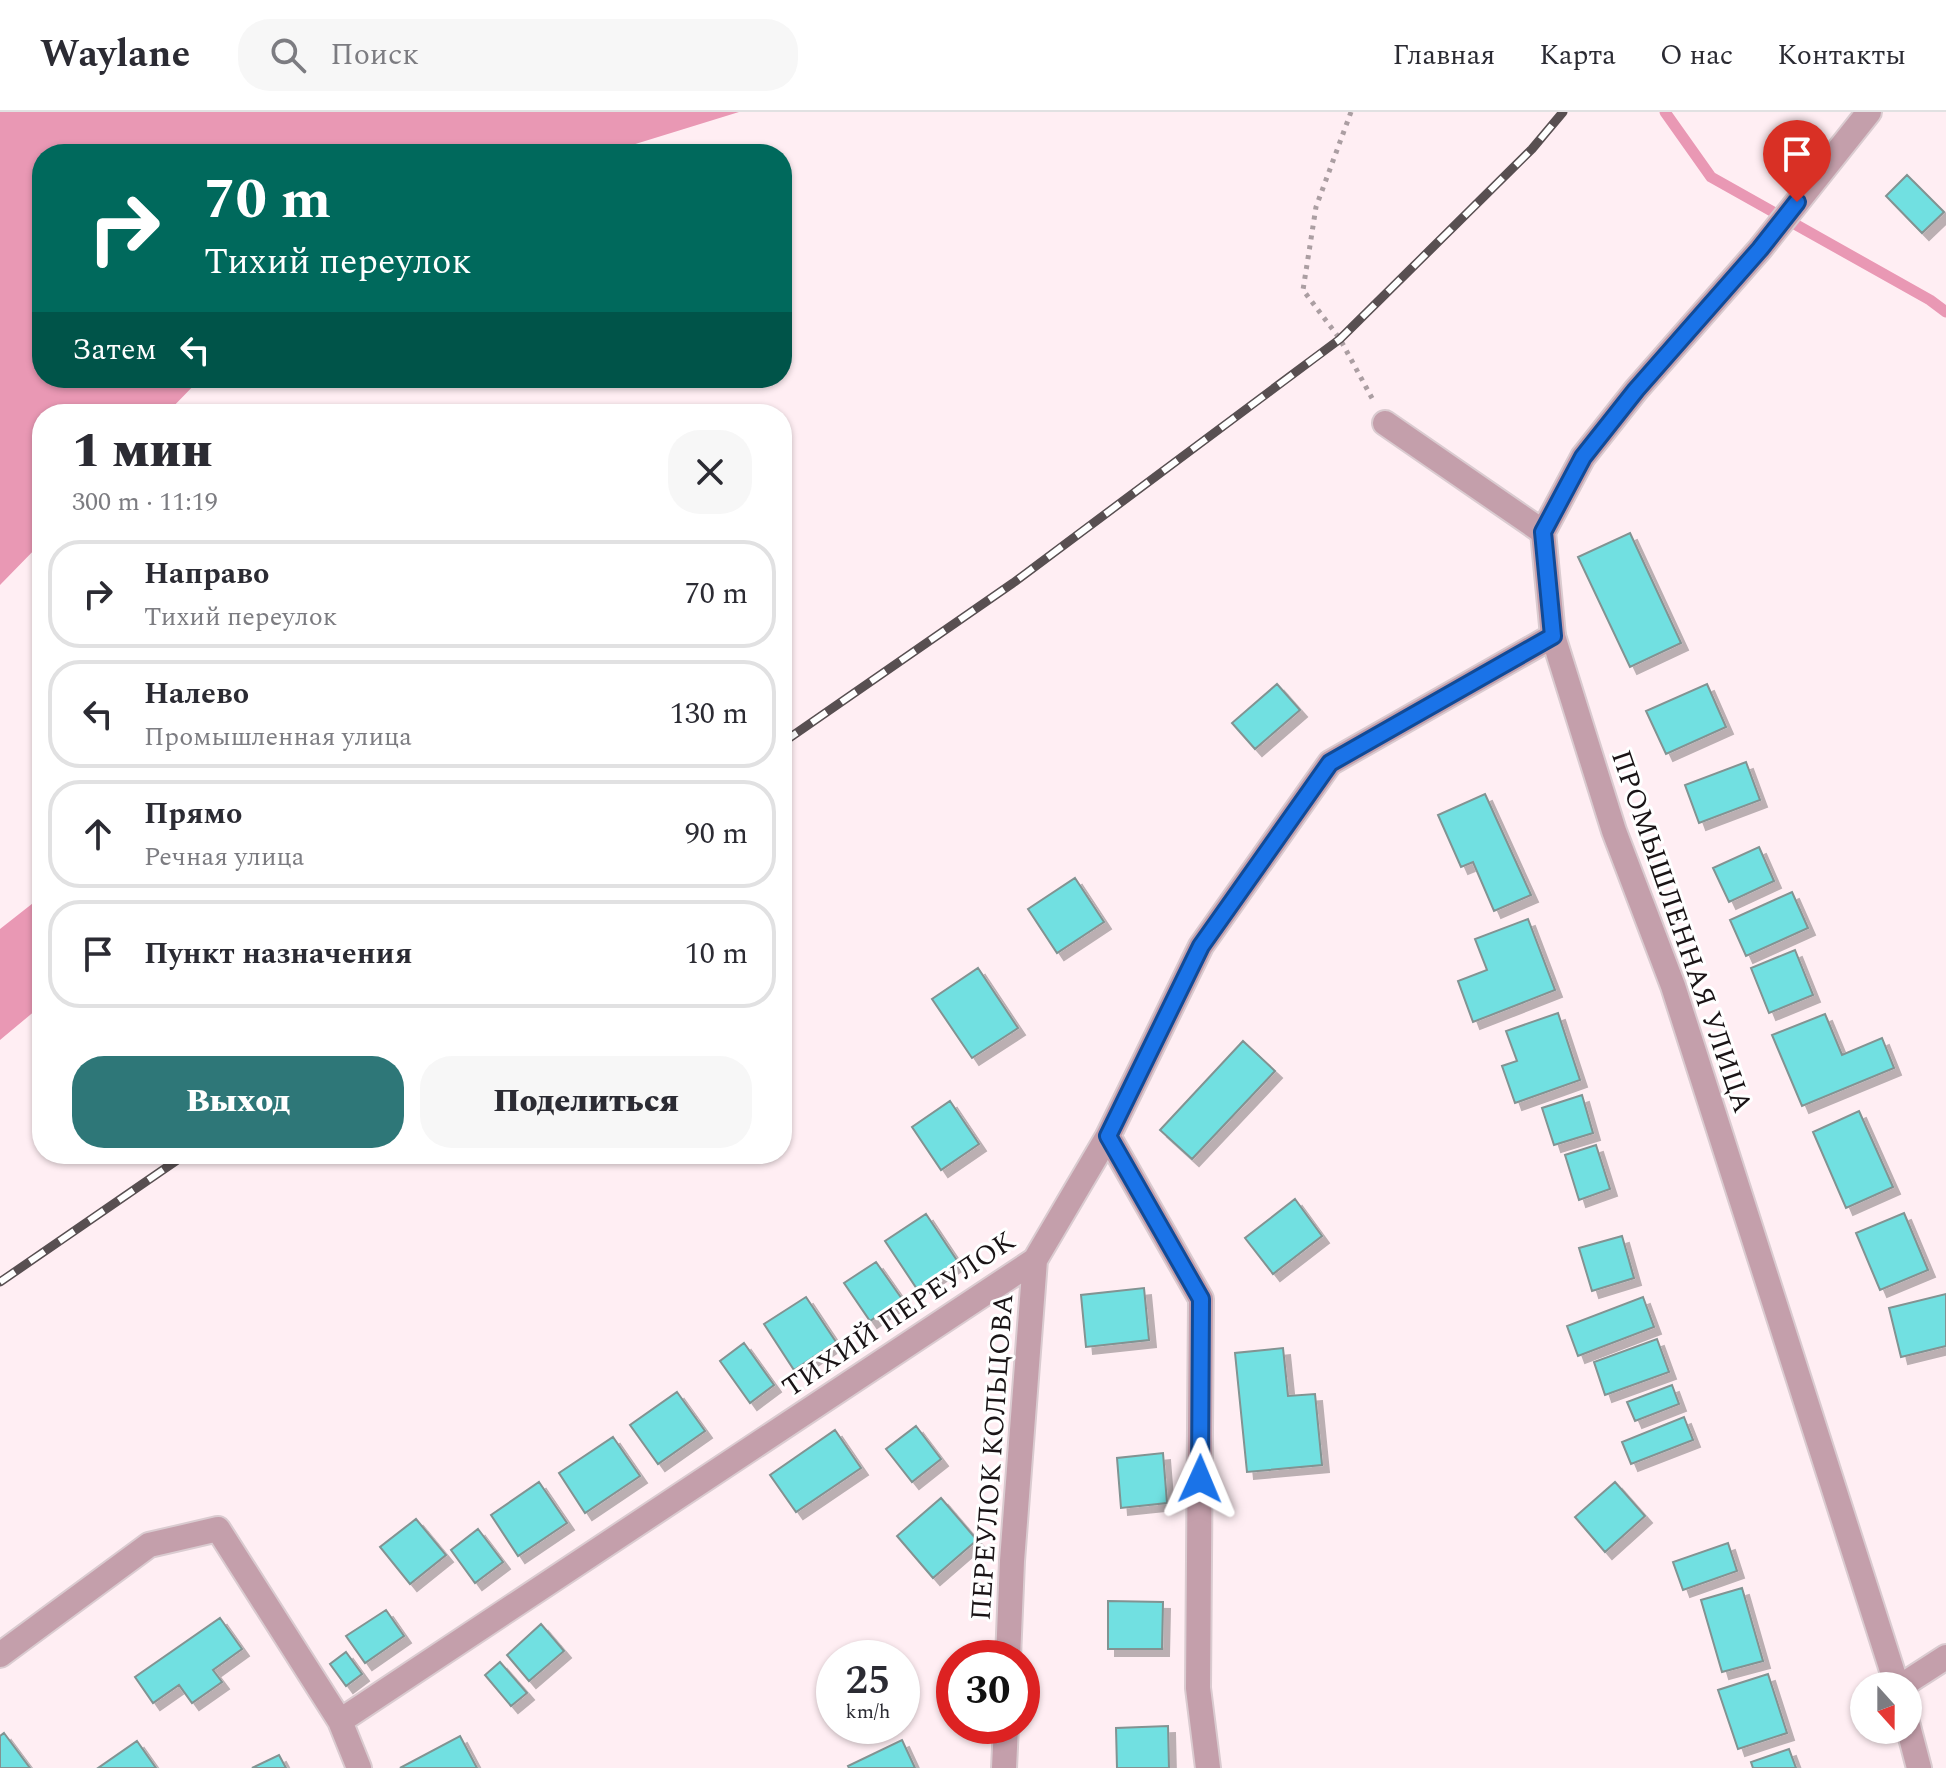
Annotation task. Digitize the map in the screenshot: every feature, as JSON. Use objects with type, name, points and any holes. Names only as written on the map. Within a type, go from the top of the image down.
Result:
[{"type":"street","points":[[1385,423],[1543,532],[1583,457],[1636,390],[1760,249],[1869,112]]},
{"type":"street","name":"ПРОМЫШЛЕННАЯ УЛИЦА","points":[[1543,532],[1553,636],[1614,831],[1673,986],[1894,1672]]},
{"type":"street","name":"ТИХИЙ ПЕРЕУЛОК","points":[[340,1721],[1035,1260],[1108,1136],[1201,946],[1330,763],[1553,636]]},
{"type":"street","points":[[1108,1136],[1201,1299],[1198,1688],[1208,1768]]},
{"type":"street","name":"ПЕРЕУЛОК КОЛЬЦОВА","points":[[1009,1640],[1035,1260]]},
{"type":"street","points":[[0,1655],[149,1545],[218,1529],[340,1721],[359,1768]]},
{"type":"street","points":[[1922,1672],[1946,1657]]},
{"type":"street","points":[[1004,1768],[1005,1744]]},
{"type":"street","points":[[1913,1744],[1919,1768]]},
{"type":"path","points":[[1351,112],[1316,207],[1303,290],[1340,339],[1385,423]]},
{"type":"shaded area","points":[[0,112],[739,112],[635,144],[32,144],[32,388],[191,388],[176,404],[32,404],[32,552],[0,585]]},
{"type":"shaded area","points":[[32,904],[32,1013],[0,1040],[0,929]]},
{"type":"building","points":[[1907,175],[1944,212],[1922,233],[1886,196]]},
{"type":"building","points":[[1630,533],[1681,643],[1630,667],[1578,557]]},
{"type":"building","points":[[1277,684],[1300,710],[1255,749],[1232,723]]},
{"type":"building","points":[[1707,684],[1726,727],[1666,754],[1646,711]]},
{"type":"building","points":[[1746,762],[1760,800],[1699,823],[1685,785]]},
{"type":"building","points":[[1485,794],[1531,895],[1494,911],[1473,862],[1461,867],[1438,815]]},
{"type":"building","points":[[1759,847],[1774,881],[1729,902],[1713,868]]},
{"type":"building","points":[[1075,878],[1104,922],[1057,953],[1028,909]]},
{"type":"building","points":[[1792,892],[1808,928],[1746,956],[1730,920]]},
{"type":"building","points":[[1528,919],[1555,990],[1473,1022],[1458,981],[1487,970],[1475,939]]},
{"type":"building","points":[[1795,950],[1813,995],[1769,1013],[1751,968]]},
{"type":"building","points":[[978,968],[1018,1028],[972,1058],[932,999]]},
{"type":"building","points":[[1558,1013],[1580,1080],[1515,1103],[1502,1066],[1517,1061],[1506,1031]]},
{"type":"building","points":[[1825,1014],[1842,1055],[1882,1038],[1894,1068],[1802,1106],[1772,1035]]},
{"type":"building","points":[[1243,1041],[1275,1071],[1192,1159],[1160,1130]]},
{"type":"building","points":[[1582,1095],[1593,1133],[1554,1145],[1542,1108]]},
{"type":"building","points":[[950,1101],[979,1144],[941,1170],[912,1127]]},
{"type":"building","points":[[1859,1111],[1893,1187],[1846,1208],[1813,1132]]},
{"type":"building","points":[[1596,1145],[1610,1189],[1579,1200],[1565,1155]]},
{"type":"building","points":[[1295,1199],[1322,1236],[1273,1274],[1245,1238]]},
{"type":"building","points":[[1904,1213],[1928,1270],[1880,1290],[1856,1233]]},
{"type":"building","points":[[926,1214],[958,1262],[917,1289],[885,1241]]},
{"type":"building","points":[[1622,1236],[1634,1278],[1592,1291],[1579,1248]]},
{"type":"building","points":[[876,1262],[902,1299],[870,1321],[844,1283]]},
{"type":"building","points":[[1144,1288],[1149,1340],[1086,1347],[1081,1295]]},
{"type":"building","points":[[1946,1294],[1946,1346],[1901,1357],[1889,1308]]},
{"type":"building","points":[[806,1297],[836,1342],[794,1370],[764,1324]]},
{"type":"building","points":[[1643,1297],[1654,1327],[1578,1356],[1567,1326]]},
{"type":"building","points":[[1657,1339],[1669,1372],[1605,1395],[1594,1362]]},
{"type":"building","points":[[744,1343],[774,1385],[750,1403],[720,1361]]},
{"type":"building","points":[[1283,1348],[1288,1396],[1315,1394],[1322,1465],[1247,1472],[1235,1353]]},
{"type":"building","points":[[1672,1385],[1679,1404],[1635,1421],[1627,1402]]},
{"type":"building","points":[[677,1392],[705,1431],[658,1464],[630,1425]]},
{"type":"building","points":[[1684,1417],[1693,1440],[1631,1464],[1622,1442]]},
{"type":"building","points":[[916,1426],[941,1459],[912,1482],[886,1449]]},
{"type":"building","points":[[835,1430],[861,1468],[796,1512],[770,1475]]},
{"type":"building","points":[[613,1437],[640,1476],[585,1513],[559,1473]]},
{"type":"building","points":[[1163,1453],[1167,1503],[1121,1508],[1117,1458]]},
{"type":"building","points":[[539,1482],[567,1523],[518,1556],[491,1515]]},
{"type":"building","points":[[1615,1482],[1645,1516],[1605,1552],[1575,1517]]},
{"type":"building","points":[[941,1498],[977,1540],[933,1578],[897,1536]]},
{"type":"building","points":[[416,1519],[446,1555],[410,1584],[380,1547]]},
{"type":"building","points":[[478,1529],[503,1562],[475,1583],[451,1550]]},
{"type":"building","points":[[1728,1543],[1737,1571],[1683,1590],[1673,1562]]},
{"type":"building","points":[[1742,1588],[1763,1661],[1722,1672],[1701,1600]]},
{"type":"building","points":[[1108,1601],[1163,1602],[1162,1649],[1108,1649]]},
{"type":"building","points":[[386,1610],[404,1636],[365,1663],[346,1636]]},
{"type":"building","points":[[220,1618],[242,1649],[213,1670],[222,1682],[192,1703],[179,1685],[153,1703],[135,1677]]},
{"type":"building","points":[[541,1624],[564,1651],[529,1681],[507,1655]]},
{"type":"building","points":[[346,1652],[362,1674],[346,1686],[330,1664]]},
{"type":"building","points":[[500,1662],[527,1693],[511,1706],[485,1675]]},
{"type":"building","points":[[1768,1674],[1787,1733],[1738,1749],[1718,1690]]},
{"type":"building","points":[[1168,1726],[1169,1768],[1117,1768],[1116,1728]]},
{"type":"building","points":[[4,1733],[30,1768],[0,1768],[0,1736]]},
{"type":"building","points":[[460,1736],[477,1768],[400,1768]]},
{"type":"building","points":[[137,1741],[156,1768],[98,1768]]},
{"type":"building","points":[[894,1744],[904,1744],[915,1768],[849,1768]]},
{"type":"building","points":[[1789,1749],[1796,1768],[1753,1768],[1751,1762]]},
{"type":"building","points":[[279,1755],[286,1768],[252,1768]]},
{"type":"waterway","points":[[1665,112],[1711,177],[1930,300],[1946,312]]},
{"type":"railway","points":[[792,736],[1013,583],[1340,339],[1532,149],[1563,112]]},
{"type":"railway","points":[[0,1282],[171,1164]]},
{"type":"route","points":[[1200,1479],[1201,1299],[1108,1136],[1201,946],[1330,763],[1553,636],[1543,532],[1583,457],[1636,390],[1760,249],[1797,202]]}]
